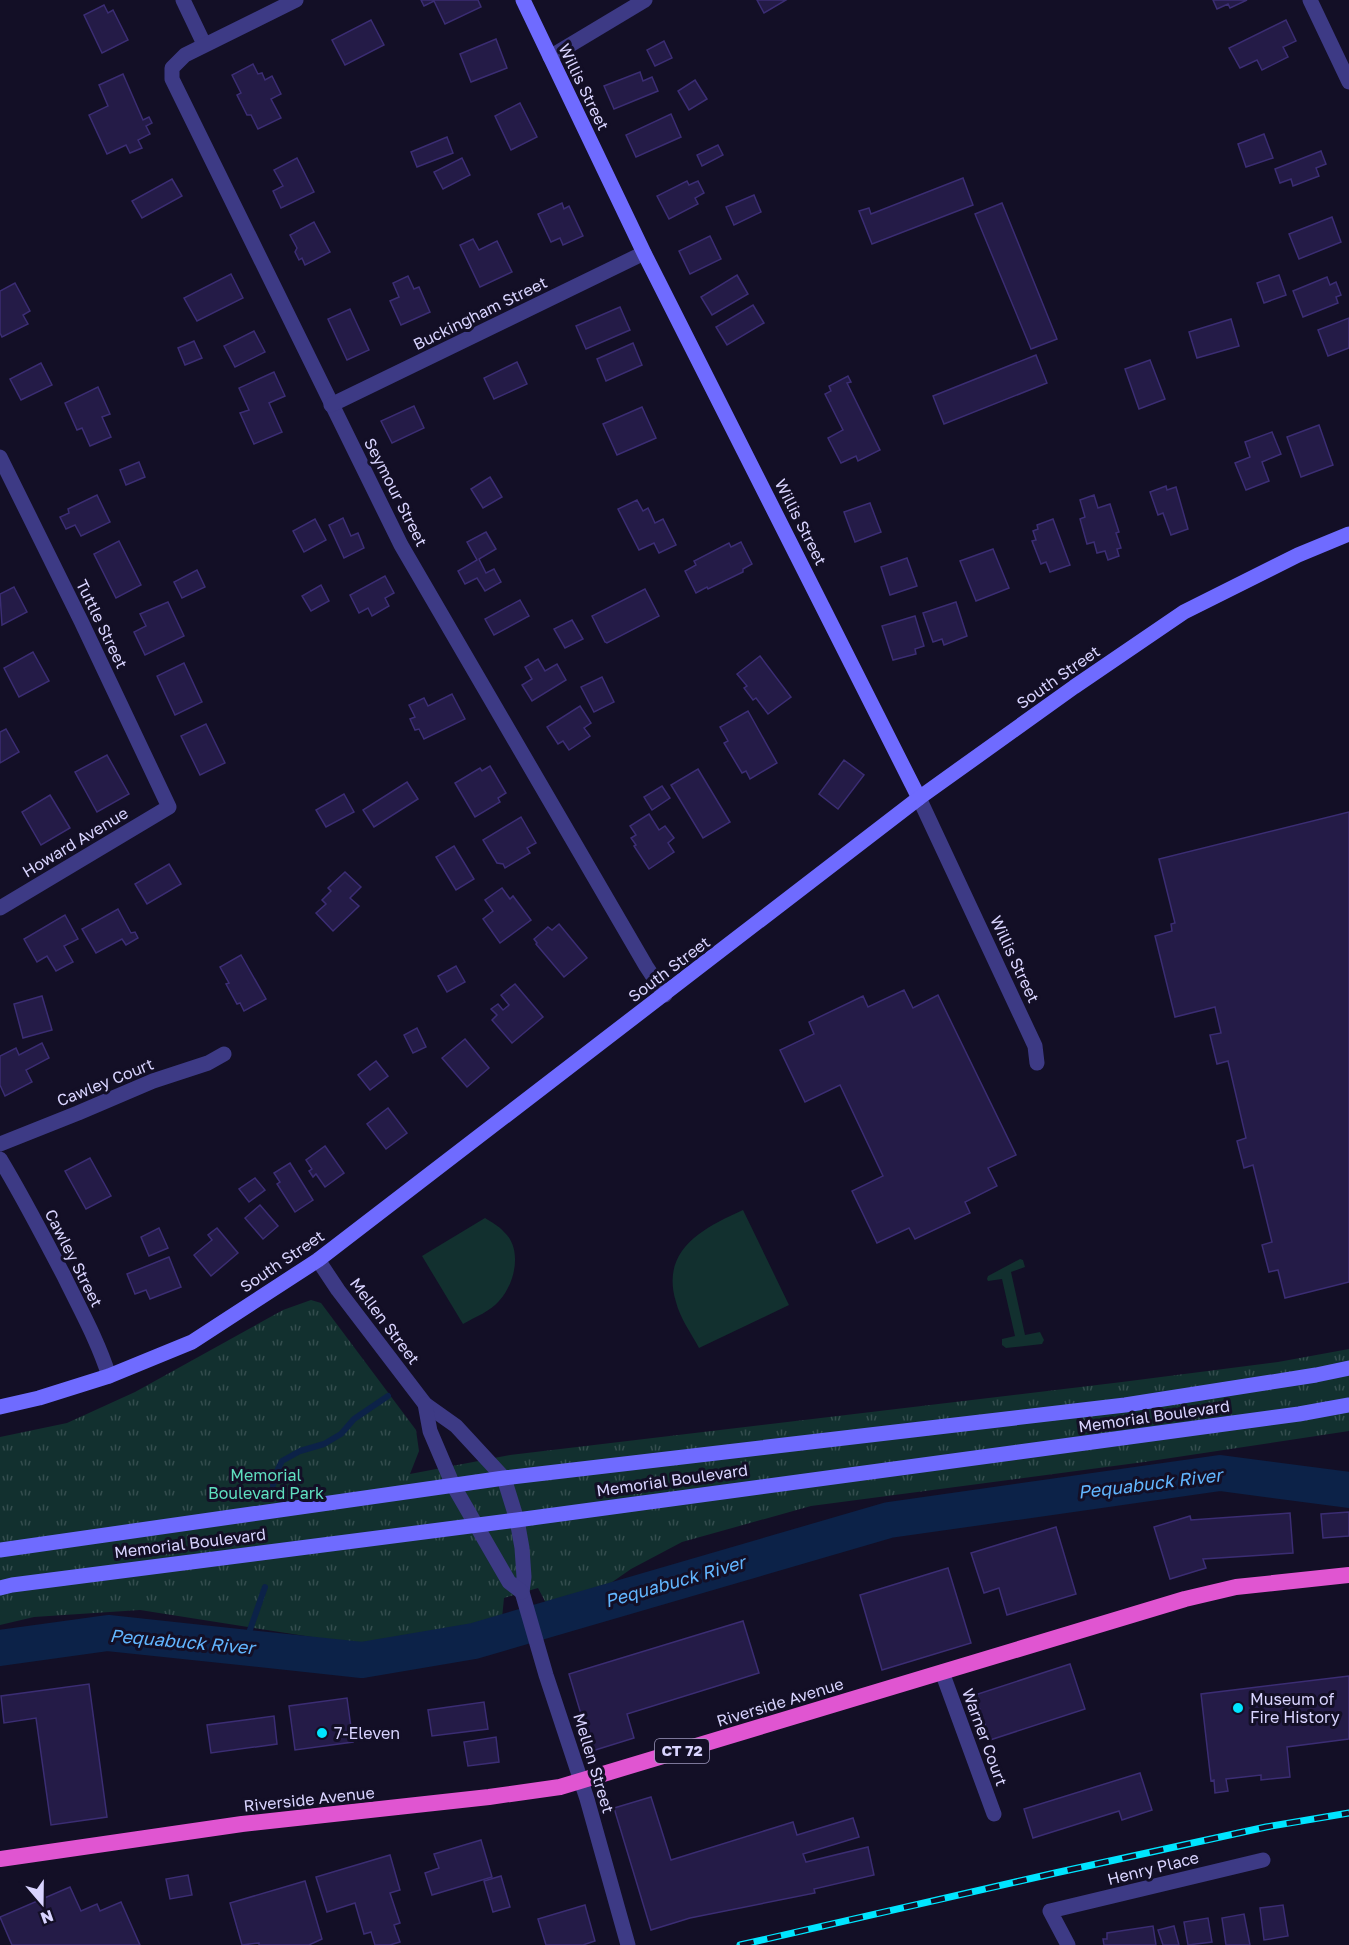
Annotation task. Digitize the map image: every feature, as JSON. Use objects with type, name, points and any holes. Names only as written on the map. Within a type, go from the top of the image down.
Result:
[{"type":"highway","name":"Riverside Avenue","points":[[0,1859],[242,1824],[560,1787],[1185,1599],[1236,1587],[1349,1575]]},
{"type":"main road","name":"Willis Street","points":[[523,0],[644,253],[920,798]]},
{"type":"main road","name":"South Street","points":[[0,1407],[39,1398],[109,1376],[192,1342],[318,1260],[920,798],[1074,687],[1184,612],[1298,555],[1349,534]]},
{"type":"main road","name":"Memorial Boulevard","points":[[0,1550],[504,1478],[1125,1405],[1316,1376],[1349,1368]]},
{"type":"main road","name":"Memorial Boulevard","points":[[0,1588],[1299,1414],[1349,1405]]},
{"type":"street","points":[[183,0],[204,45],[296,0]]},
{"type":"street","points":[[550,57],[645,0]]},
{"type":"street","points":[[1310,0],[1349,82]]},
{"type":"street","name":"Seymour Street","points":[[204,45],[185,55],[172,68],[172,79],[401,545],[665,995]]},
{"type":"street","name":"Buckingham Street","points":[[332,405],[644,253]]},
{"type":"street","name":"Tuttle Street","points":[[0,457],[169,807]]},
{"type":"street","name":"Willis Street","points":[[920,798],[1035,1046],[1036,1064]]},
{"type":"street","name":"Howard Avenue","points":[[0,908],[169,807]]},
{"type":"street","name":"Cawley Court","points":[[0,1144],[153,1081],[208,1063],[224,1054]]},
{"type":"street","name":"Cawley Street","points":[[0,1158],[28,1206],[101,1350],[109,1376]]},
{"type":"street","name":"Mellen Street","points":[[318,1260],[338,1290],[425,1404],[456,1426],[504,1478],[517,1520],[522,1548],[522,1592],[581,1781],[628,1945]]},
{"type":"street","name":"Mellen Street","points":[[425,1404],[430,1431],[453,1485],[474,1525],[509,1582],[522,1592]]},
{"type":"street","name":"Warner Court","points":[[942,1672],[994,1814]]},
{"type":"street","name":"Henry Place","points":[[1068,1945],[1050,1911],[1263,1860]]},
{"type":"green space","points":[[743,1210],[789,1305],[699,1348],[676,1302],[673,1284],[674,1268],[680,1255],[700,1233]]},
{"type":"green space","points":[[485,1218],[500,1228],[510,1239],[515,1257],[513,1276],[505,1294],[496,1305],[463,1324],[422,1256]]},
{"type":"green space","points":[[1020,1259],[1023,1260],[1025,1267],[1011,1272],[1025,1335],[1040,1332],[1044,1340],[1042,1344],[1006,1348],[1002,1345],[1002,1339],[1015,1336],[1002,1279],[988,1281],[987,1279],[988,1276]]},
{"type":"green space","name":"Memorial Boulevard Park","points":[[311,1300],[321,1303],[416,1430],[419,1451],[410,1474],[510,1455],[1122,1382],[1278,1362],[1349,1349],[1349,1431],[1144,1462],[811,1506],[682,1542],[631,1569],[595,1594],[548,1607],[538,1588],[504,1598],[502,1618],[396,1643],[344,1642],[140,1610],[34,1617],[0,1625],[0,1437],[67,1423],[135,1392],[283,1310]]},
{"type":"building","points":[[421,0],[478,0],[481,7],[445,24],[434,1],[424,6]]},
{"type":"building","points":[[757,0],[786,0],[764,13]]},
{"type":"building","points":[[1213,0],[1247,0],[1230,8],[1228,4],[1217,9]]},
{"type":"building","points":[[104,5],[108,13],[113,10],[128,40],[102,53],[84,15]]},
{"type":"building","points":[[371,20],[384,45],[345,65],[332,40]]},
{"type":"building","points":[[1286,20],[1296,41],[1283,47],[1288,57],[1262,70],[1257,60],[1240,68],[1229,48]]},
{"type":"building","points":[[496,39],[507,68],[471,82],[460,54]]},
{"type":"building","points":[[664,41],[672,58],[655,66],[647,50]]},
{"type":"building","points":[[253,64],[258,74],[262,73],[265,80],[272,76],[281,94],[271,99],[281,118],[258,129],[251,115],[247,115],[237,95],[241,93],[232,75]]},
{"type":"building","points":[[640,72],[643,81],[652,77],[658,91],[614,109],[604,86]]},
{"type":"building","points":[[123,74],[143,120],[149,117],[152,123],[146,126],[150,134],[138,140],[142,148],[130,153],[126,145],[107,154],[89,115],[108,106],[99,85]]},
{"type":"building","points":[[695,80],[707,99],[689,110],[678,91]]},
{"type":"building","points":[[520,103],[537,137],[511,150],[495,116]]},
{"type":"building","points":[[671,114],[681,137],[636,157],[626,135]]},
{"type":"building","points":[[1264,134],[1273,158],[1246,167],[1238,144]]},
{"type":"building","points":[[447,137],[453,153],[417,167],[411,152]]},
{"type":"building","points":[[718,145],[723,155],[702,166],[697,155]]},
{"type":"building","points":[[1321,151],[1326,164],[1316,168],[1319,176],[1293,186],[1291,179],[1280,183],[1275,169]]},
{"type":"building","points":[[297,158],[314,192],[281,208],[273,191],[283,186],[274,170]]},
{"type":"building","points":[[462,158],[470,175],[443,189],[434,172]]},
{"type":"building","points":[[963,178],[973,205],[872,244],[859,211],[869,208],[871,214]]},
{"type":"building","points":[[172,179],[182,196],[142,218],[132,201]]},
{"type":"building","points":[[687,181],[689,185],[698,181],[704,193],[695,198],[698,204],[669,219],[657,196]]},
{"type":"building","points":[[754,195],[761,212],[734,225],[726,207]]},
{"type":"building","points":[[562,203],[564,209],[569,206],[583,236],[563,245],[560,238],[551,242],[538,214]]},
{"type":"building","points":[[1002,203],[1057,339],[1031,349],[975,214]]},
{"type":"building","points":[[1332,217],[1341,242],[1299,259],[1289,234]]},
{"type":"building","points":[[314,222],[330,252],[305,265],[302,258],[299,260],[295,252],[297,248],[290,235]]},
{"type":"building","points":[[710,236],[721,259],[690,274],[679,251]]},
{"type":"building","points":[[473,239],[479,250],[497,241],[512,272],[480,287],[460,245]]},
{"type":"building","points":[[231,274],[243,298],[197,321],[184,298]]},
{"type":"building","points":[[737,275],[748,294],[712,315],[701,297]]},
{"type":"building","points":[[1279,275],[1286,295],[1264,303],[1257,283]]},
{"type":"building","points":[[408,276],[414,289],[419,287],[430,312],[401,325],[390,301],[399,297],[393,283]]},
{"type":"building","points":[[1327,277],[1330,285],[1336,282],[1341,295],[1336,297],[1338,303],[1303,317],[1293,291]]},
{"type":"building","points":[[15,283],[30,311],[23,315],[28,324],[2,337],[0,333],[0,291]]},
{"type":"building","points":[[753,305],[764,323],[727,345],[716,327]]},
{"type":"building","points":[[620,307],[630,330],[586,349],[576,326]]},
{"type":"building","points":[[350,309],[369,350],[347,360],[328,319]]},
{"type":"building","points":[[1349,318],[1349,348],[1328,356],[1318,330]]},
{"type":"building","points":[[1231,319],[1239,346],[1197,358],[1189,332]]},
{"type":"building","points":[[254,331],[265,352],[235,367],[224,346]]},
{"type":"building","points":[[194,341],[202,358],[185,365],[178,348]]},
{"type":"building","points":[[633,343],[642,365],[606,381],[597,359]]},
{"type":"building","points":[[1036,355],[1047,383],[944,424],[933,396]]},
{"type":"building","points":[[1150,360],[1165,399],[1139,409],[1125,369]]},
{"type":"building","points":[[517,362],[527,384],[494,399],[484,378]]},
{"type":"building","points":[[41,363],[52,385],[21,400],[10,379]]},
{"type":"building","points":[[274,372],[285,396],[269,403],[282,432],[254,444],[240,413],[249,410],[239,388]]},
{"type":"building","points":[[848,376],[851,382],[847,383],[880,450],[858,461],[856,456],[841,463],[828,438],[843,430],[825,394],[831,391],[829,386]]},
{"type":"building","points":[[98,387],[110,414],[102,417],[111,437],[90,446],[82,428],[77,430],[65,403]]},
{"type":"building","points":[[414,406],[424,428],[392,443],[381,421]]},
{"type":"building","points":[[642,407],[656,438],[617,455],[603,424]]},
{"type":"building","points":[[1319,425],[1333,465],[1301,477],[1287,437]]},
{"type":"building","points":[[1272,432],[1281,454],[1262,462],[1269,481],[1246,490],[1235,463],[1250,457],[1245,442]]},
{"type":"building","points":[[139,462],[145,477],[126,485],[120,470]]},
{"type":"building","points":[[490,477],[502,497],[483,508],[471,489]]},
{"type":"building","points":[[1166,486],[1167,490],[1176,487],[1188,529],[1171,535],[1163,513],[1158,515],[1150,492]]},
{"type":"building","points":[[97,495],[110,522],[81,536],[75,525],[66,529],[60,517],[69,513],[68,509]]},
{"type":"building","points":[[1094,495],[1098,508],[1110,504],[1119,532],[1116,533],[1121,548],[1117,549],[1119,556],[1108,560],[1105,551],[1097,553],[1094,542],[1087,544],[1080,519],[1085,517],[1080,500]]},
{"type":"building","points":[[637,500],[643,511],[648,508],[655,523],[663,519],[676,545],[659,553],[654,543],[639,550],[618,509]]},
{"type":"building","points":[[870,503],[881,532],[855,542],[844,512]]},
{"type":"building","points":[[343,518],[351,536],[358,533],[364,548],[344,558],[329,525]]},
{"type":"building","points":[[315,519],[326,540],[304,552],[293,531]]},
{"type":"building","points":[[1053,519],[1070,565],[1050,572],[1046,562],[1041,564],[1032,541],[1036,540],[1033,531],[1038,529],[1037,525]]},
{"type":"building","points":[[486,532],[496,549],[479,559],[486,573],[494,569],[501,582],[485,591],[477,578],[465,584],[458,571],[477,560],[467,542]]},
{"type":"building","points":[[119,541],[141,585],[116,598],[94,554]]},
{"type":"building","points":[[741,542],[752,564],[743,569],[743,572],[696,593],[685,571],[696,565],[694,561],[729,543],[731,547]]},
{"type":"building","points":[[993,549],[1009,588],[976,601],[960,561]]},
{"type":"building","points":[[907,558],[917,586],[890,595],[881,567]]},
{"type":"building","points":[[197,570],[205,587],[182,598],[174,582]]},
{"type":"building","points":[[385,576],[394,593],[385,598],[389,606],[372,616],[368,608],[359,613],[350,595]]},
{"type":"building","points":[[321,585],[329,601],[311,611],[302,596]]},
{"type":"building","points":[[14,587],[27,612],[2,625],[0,594]]},
{"type":"building","points":[[645,589],[659,616],[605,642],[592,616]]},
{"type":"building","points":[[520,600],[529,616],[494,635],[485,619]]},
{"type":"building","points":[[168,602],[184,636],[145,655],[134,632],[146,626],[140,614]]},
{"type":"building","points":[[956,602],[967,636],[944,645],[942,639],[933,642],[923,613]]},
{"type":"building","points":[[915,616],[924,646],[915,649],[916,654],[893,660],[882,626]]},
{"type":"building","points":[[572,620],[583,639],[565,648],[554,629]]},
{"type":"building","points":[[33,652],[49,681],[19,697],[4,668]]},
{"type":"building","points":[[760,656],[791,697],[768,714],[756,698],[753,700],[744,688],[747,686],[737,674]]},
{"type":"building","points":[[538,659],[545,671],[557,664],[566,680],[532,701],[522,685],[532,679],[525,667]]},
{"type":"building","points":[[184,663],[202,702],[175,715],[157,676]]},
{"type":"building","points":[[602,677],[614,702],[594,712],[581,687]]},
{"type":"building","points":[[452,694],[465,719],[424,739],[419,729],[415,730],[410,719],[415,717],[409,705],[424,698],[428,706]]},
{"type":"building","points":[[580,706],[591,723],[584,728],[590,736],[569,750],[563,741],[558,744],[547,727]]},
{"type":"building","points":[[748,711],[777,763],[750,779],[746,771],[742,773],[724,743],[728,741],[720,727]]},
{"type":"building","points":[[206,724],[225,763],[200,775],[181,736]]},
{"type":"building","points":[[6,729],[19,752],[0,763],[0,732]]},
{"type":"building","points":[[107,755],[129,794],[97,812],[75,772]]},
{"type":"building","points":[[844,760],[864,775],[838,809],[819,794]]},
{"type":"building","points":[[490,766],[506,793],[498,798],[500,802],[475,817],[455,783],[480,768],[482,771]]},
{"type":"building","points":[[698,769],[730,822],[703,838],[671,785]]},
{"type":"building","points":[[407,782],[418,799],[374,827],[363,810]]},
{"type":"building","points":[[662,786],[670,798],[652,810],[644,797]]},
{"type":"building","points":[[344,794],[354,812],[326,827],[316,810]]},
{"type":"building","points":[[50,795],[70,828],[41,845],[22,812]]},
{"type":"building","points":[[1349,812],[1349,1282],[1285,1298],[1278,1270],[1269,1272],[1262,1245],[1272,1242],[1253,1165],[1244,1168],[1237,1141],[1246,1138],[1228,1061],[1217,1064],[1210,1035],[1221,1033],[1215,1007],[1175,1017],[1155,936],[1172,931],[1171,924],[1175,923],[1159,859]]},
{"type":"building","points":[[649,814],[659,830],[665,826],[674,838],[668,843],[674,852],[649,869],[634,846],[636,845],[631,838],[636,835],[630,826]]},
{"type":"building","points":[[521,817],[536,843],[527,848],[530,853],[505,868],[503,864],[497,863],[483,840]]},
{"type":"building","points":[[454,846],[474,879],[456,890],[436,857]]},
{"type":"building","points":[[169,864],[181,884],[147,904],[135,884]]},
{"type":"building","points":[[345,872],[361,887],[350,898],[359,906],[333,931],[316,913],[326,904],[322,900],[331,891],[328,888]]},
{"type":"building","points":[[502,888],[510,899],[513,896],[531,920],[500,943],[483,919],[493,911],[485,900]]},
{"type":"building","points":[[118,909],[131,933],[135,932],[138,938],[126,945],[122,939],[96,953],[82,929]]},
{"type":"building","points":[[65,915],[78,939],[64,946],[73,962],[56,971],[47,956],[37,962],[24,939]]},
{"type":"building","points":[[559,924],[587,958],[564,977],[534,939],[548,927],[552,930]]},
{"type":"building","points":[[241,955],[266,999],[244,1011],[240,1003],[237,1004],[226,984],[229,983],[220,967]]},
{"type":"building","points":[[456,966],[465,982],[447,992],[438,976]]},
{"type":"building","points":[[515,984],[543,1017],[512,1043],[492,1020],[497,1015],[491,1009],[498,1004],[503,1010],[509,1005],[501,995]]},
{"type":"building","points":[[904,990],[913,1008],[938,995],[1016,1155],[988,1168],[997,1186],[965,1202],[970,1213],[915,1239],[909,1228],[877,1243],[852,1191],[883,1176],[840,1085],[805,1102],[780,1050],[814,1034],[809,1022],[863,996],[868,1007]]},
{"type":"building","points":[[42,996],[52,1030],[23,1038],[14,1004]]},
{"type":"building","points":[[417,1028],[426,1047],[413,1053],[404,1035]]},
{"type":"building","points":[[465,1039],[489,1068],[467,1087],[442,1058]]},
{"type":"building","points":[[42,1043],[49,1058],[26,1070],[32,1082],[5,1096],[0,1085],[0,1056],[16,1048],[19,1055]]},
{"type":"building","points":[[376,1061],[388,1076],[370,1090],[358,1075]]},
{"type":"building","points":[[388,1108],[407,1133],[386,1149],[367,1124]]},
{"type":"building","points":[[325,1146],[344,1173],[325,1187],[316,1174],[313,1177],[309,1171],[312,1169],[306,1160]]},
{"type":"building","points":[[90,1158],[111,1196],[86,1209],[65,1171]]},
{"type":"building","points":[[290,1163],[313,1200],[295,1212],[277,1184],[280,1182],[274,1173]]},
{"type":"building","points":[[255,1178],[265,1190],[249,1202],[239,1189]]},
{"type":"building","points":[[260,1205],[278,1226],[263,1239],[245,1218]]},
{"type":"building","points":[[159,1228],[168,1248],[149,1256],[141,1237]]},
{"type":"building","points":[[217,1228],[238,1253],[211,1276],[194,1255],[212,1240],[208,1235]]},
{"type":"building","points":[[169,1257],[181,1287],[150,1299],[146,1290],[135,1294],[127,1274]]},
{"type":"building","points":[[1349,1512],[1349,1536],[1323,1538],[1321,1514]]},
{"type":"building","points":[[1290,1513],[1293,1553],[1203,1559],[1206,1568],[1170,1579],[1154,1527],[1190,1516],[1191,1520]]},
{"type":"building","points":[[1056,1527],[1076,1594],[1007,1615],[999,1588],[984,1593],[971,1553]]},
{"type":"building","points":[[948,1568],[971,1643],[882,1670],[860,1595]]},
{"type":"building","points":[[743,1621],[759,1673],[627,1714],[634,1738],[592,1751],[569,1674]]},
{"type":"building","points":[[1070,1664],[1085,1709],[990,1740],[975,1695]]},
{"type":"building","points":[[1349,1676],[1349,1739],[1287,1747],[1290,1777],[1261,1780],[1261,1775],[1226,1779],[1228,1791],[1215,1793],[1214,1780],[1211,1781],[1201,1694]]},
{"type":"building","points":[[89,1684],[107,1817],[51,1825],[36,1718],[4,1723],[1,1696]]},
{"type":"building","name":"7-Eleven","points":[[347,1698],[353,1742],[295,1750],[289,1706]]},
{"type":"building","points":[[484,1702],[488,1729],[432,1736],[428,1710]]},
{"type":"building","points":[[274,1716],[277,1744],[211,1753],[207,1725]]},
{"type":"building","points":[[496,1737],[499,1762],[468,1766],[464,1742]]},
{"type":"building","points":[[1140,1773],[1152,1810],[1122,1820],[1119,1811],[1033,1838],[1024,1809]]},
{"type":"building","points":[[651,1797],[671,1860],[793,1822],[797,1835],[853,1818],[859,1837],[803,1854],[806,1862],[868,1847],[874,1875],[814,1889],[815,1893],[690,1918],[651,1930],[614,1808]]},
{"type":"building","points":[[481,1840],[492,1877],[432,1895],[425,1873],[439,1868],[434,1854]]},
{"type":"building","points":[[390,1855],[400,1890],[390,1893],[400,1923],[394,1925],[400,1942],[375,1945],[371,1932],[364,1934],[355,1903],[327,1912],[316,1877]]},
{"type":"building","points":[[188,1875],[192,1895],[170,1899],[166,1879]]},
{"type":"building","points":[[501,1876],[510,1907],[493,1912],[484,1881]]},
{"type":"building","points":[[305,1881],[322,1939],[309,1945],[259,1945],[259,1943],[242,1945],[230,1903]]},
{"type":"building","points":[[70,1887],[81,1911],[97,1904],[100,1911],[121,1902],[140,1945],[12,1945],[0,1917]]},
{"type":"building","points":[[585,1905],[595,1941],[583,1945],[546,1945],[538,1919]]},
{"type":"building","points":[[1283,1905],[1288,1936],[1264,1940],[1260,1908]]},
{"type":"building","points":[[1244,1914],[1250,1945],[1226,1945],[1222,1918]]},
{"type":"building","points":[[1208,1918],[1212,1942],[1188,1945],[1184,1922]]},
{"type":"building","points":[[1153,1926],[1156,1945],[1104,1945],[1103,1939],[1107,1939],[1107,1933]]},
{"type":"building","points":[[1174,1926],[1179,1945],[1163,1945],[1158,1930]]},
{"type":"waterway","points":[[273,1485],[282,1461],[300,1451],[324,1444],[341,1434],[354,1419],[388,1396]]},
{"type":"waterway","name":"Pequabuck River","points":[[0,1648],[108,1633],[362,1660],[474,1641],[889,1520],[1220,1473],[1349,1490]]},
{"type":"waterway","points":[[244,1647],[265,1587]]},
{"type":"railway","points":[[740,1945],[1266,1827],[1349,1813]]},
{"type":"place","name":"Museum of Fire History","points":[[1238,1708]]},
{"type":"place","name":"7-Eleven","points":[[322,1733]]}]
